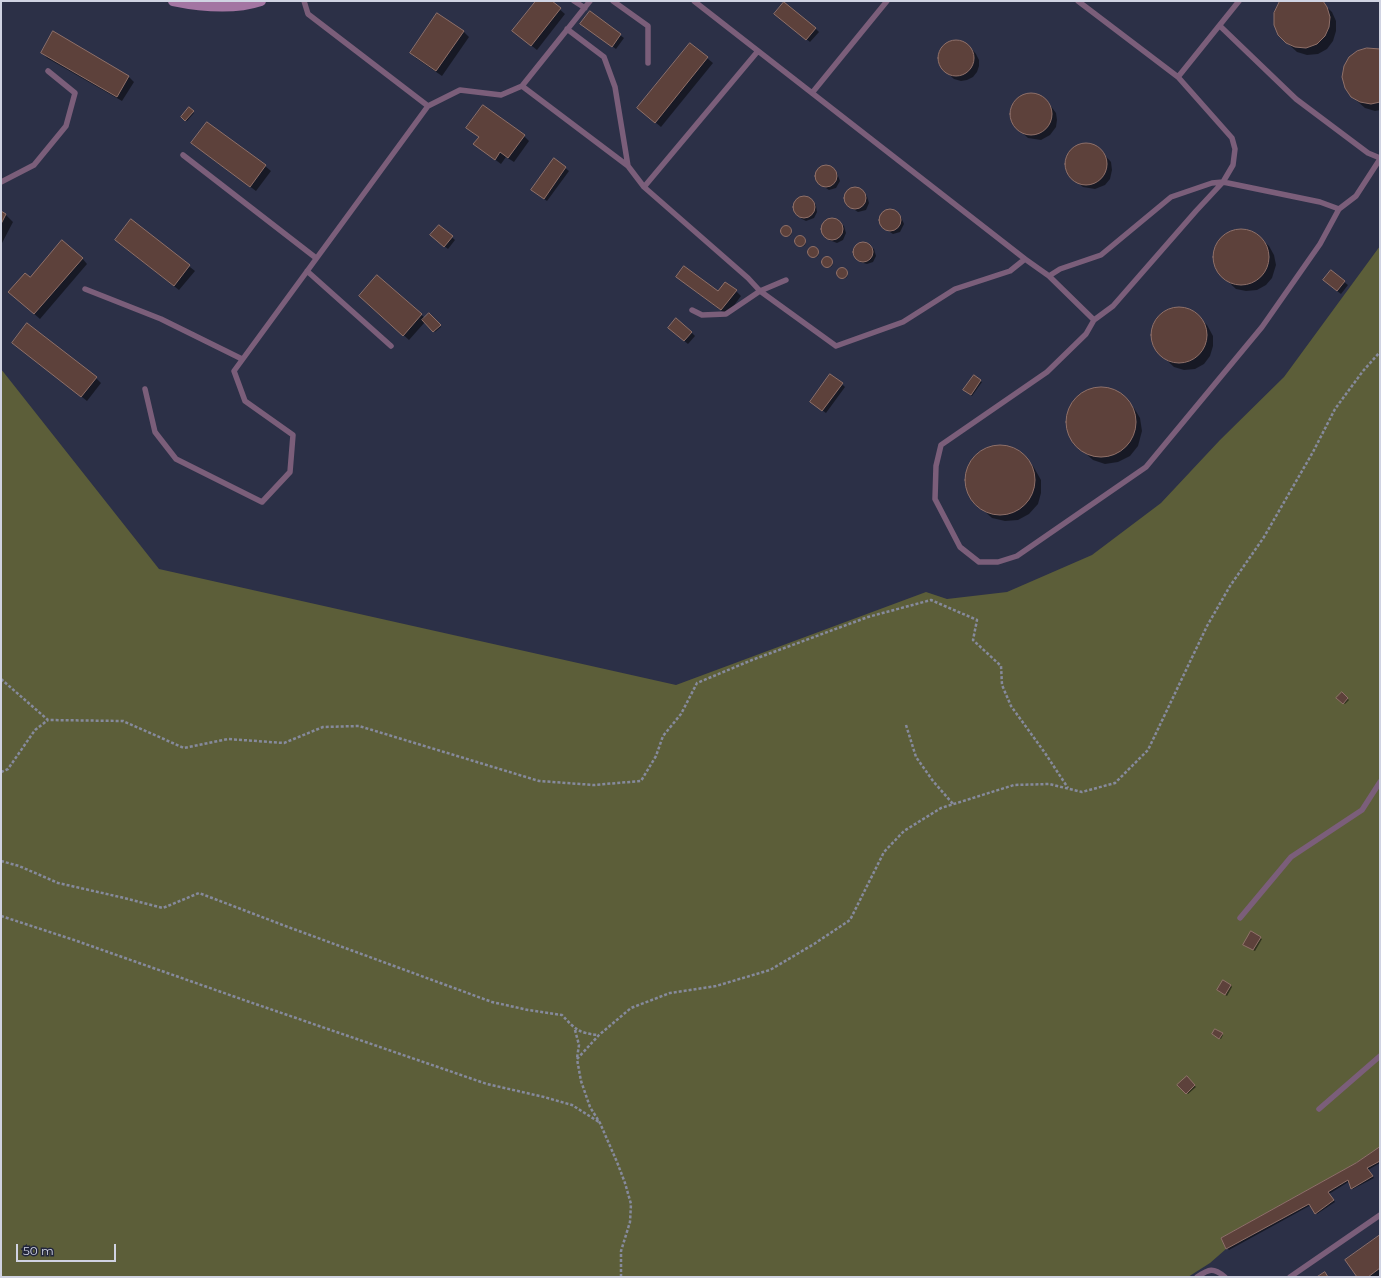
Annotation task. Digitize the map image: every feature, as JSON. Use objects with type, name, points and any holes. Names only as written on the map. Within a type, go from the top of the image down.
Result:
[{"type":"street","points":[[174,1],[218,7],[251,4],[261,1]]},
{"type":"lane","points":[[304,1],[308,14],[428,106]]},
{"type":"lane","points":[[574,1],[584,8]]},
{"type":"lane","points":[[145,389],[155,432],[176,459],[262,502],[290,472],[293,435],[245,401],[234,371],[428,106],[460,90],[501,95],[522,86],[590,1]]},
{"type":"lane","points":[[613,1],[648,26],[648,63]]},
{"type":"lane","points":[[694,1],[1025,259],[1049,276],[1094,320]]},
{"type":"lane","points":[[812,93],[887,1]]},
{"type":"lane","points":[[1078,1],[1178,77],[1232,138],[1235,148],[1233,165],[1223,182],[1113,306],[1094,320],[1086,334],[1047,372],[942,445],[936,466],[935,499],[960,547],[979,562],[998,562],[1017,556],[1146,467],[1262,327],[1320,244],[1339,209],[1356,196],[1380,159],[1368,153],[1296,99],[1220,26]]},
{"type":"lane","points":[[1178,77],[1239,1]]},
{"type":"lane","points":[[568,29],[604,57],[615,87],[628,166]]},
{"type":"lane","points":[[644,187],[758,51]]},
{"type":"lane","points":[[1,182],[34,165],[66,126],[75,93],[48,71]]},
{"type":"lane","points":[[522,86],[628,166],[644,187],[748,278],[760,291],[836,346],[903,322],[955,288],[1010,272],[1025,259]]},
{"type":"lane","points":[[183,155],[316,258]]},
{"type":"lane","points":[[1049,276],[1060,269],[1101,255],[1171,197],[1212,183],[1223,182],[1320,202],[1339,209]]},
{"type":"lane","points":[[307,271],[391,346]]},
{"type":"lane","points":[[692,310],[702,315],[726,314],[760,291],[786,280]]},
{"type":"lane","points":[[85,289],[162,319],[242,359]]},
{"type":"lane","points":[[1240,918],[1291,857],[1362,810],[1374,794],[1380,782]]},
{"type":"lane","points":[[1319,1109],[1380,1056]]},
{"type":"lane","points":[[1290,1277],[1380,1215]]},
{"type":"lane","points":[[1197,1277],[1207,1270],[1216,1270],[1225,1277]]},
{"type":"path","points":[[577,1058],[598,1035],[631,1008],[670,994],[716,986],[770,970],[814,944],[850,920],[884,852],[904,831],[941,808],[1014,785],[1049,784],[1082,792],[1115,783],[1148,750],[1207,626],[1230,586],[1264,537],[1313,452],[1335,409],[1380,352]]},
{"type":"path","points":[[1,772],[8,769],[35,730],[48,720],[123,721],[184,748],[228,739],[284,743],[323,727],[359,726],[539,781],[594,785],[641,781],[656,756],[663,736],[682,714],[697,683],[752,660],[868,617],[931,600],[976,620],[972,640],[1001,666],[1002,685],[1011,706],[1068,788]]},
{"type":"path","points":[[1,679],[48,720]]},
{"type":"path","points":[[906,725],[916,757],[933,781],[953,804]]},
{"type":"path","points":[[1,861],[19,866],[58,883],[163,908],[199,893],[492,1002],[528,1010],[562,1014],[575,1029],[586,1034],[598,1035]]},
{"type":"path","points":[[1,916],[487,1084],[544,1097],[572,1106],[600,1123]]},
{"type":"path","points":[[575,1029],[579,1045],[577,1058],[581,1081],[590,1107],[600,1123],[622,1176],[631,1204],[630,1222],[621,1252],[620,1277]]},
{"type":"green space","points":[[1380,246],[1380,1147],[1356,1163],[1221,1238],[1226,1249],[1210,1263],[1188,1277],[1,1277],[1,369],[159,569],[676,685],[926,592],[947,599],[1007,592],[1092,555],[1161,503],[1220,440],[1284,377]]},
{"type":"building","points":[[536,1],[552,1],[561,8],[531,46],[512,31]]},
{"type":"building","points":[[1280,1],[1323,1],[1327,7],[1330,17],[1329,27],[1325,36],[1317,44],[1306,48],[1295,47],[1286,43],[1278,35],[1274,25],[1274,13]]},
{"type":"building","points":[[784,2],[816,28],[806,40],[774,14]]},
{"type":"building","points":[[590,11],[621,34],[612,47],[580,24]]},
{"type":"building","points":[[437,13],[464,31],[436,71],[410,53]]},
{"type":"building","points":[[53,31],[129,76],[117,97],[41,53]]},
{"type":"building","points":[[960,40],[969,45],[973,51],[973,65],[969,71],[960,76],[952,76],[943,71],[939,65],[938,54],[943,45],[949,41]]},
{"type":"building","points":[[690,43],[708,57],[655,123],[637,108]]},
{"type":"building","points":[[1367,48],[1380,49],[1380,102],[1371,104],[1360,102],[1351,97],[1345,88],[1342,77],[1344,66],[1349,57],[1357,51]]},
{"type":"building","points":[[1027,93],[1035,93],[1043,96],[1049,102],[1052,114],[1049,126],[1043,132],[1035,135],[1027,135],[1019,132],[1013,126],[1010,118],[1010,110],[1013,102],[1019,96]]},
{"type":"building","points":[[483,105],[525,135],[508,158],[500,152],[495,160],[473,144],[479,137],[466,128]]},
{"type":"building","points":[[189,107],[194,111],[185,121],[181,117]]},
{"type":"building","points":[[207,122],[266,165],[250,187],[191,143]]},
{"type":"building","points":[[1082,143],[1090,143],[1101,149],[1107,160],[1107,168],[1101,179],[1090,185],[1082,185],[1071,179],[1065,168],[1065,160],[1071,149]]},
{"type":"building","points":[[554,158],[566,167],[544,199],[531,190]]},
{"type":"building","points":[[826,165],[834,168],[837,176],[834,184],[826,187],[818,184],[815,176],[818,168]]},
{"type":"building","points":[[855,187],[863,190],[866,198],[863,206],[855,209],[847,206],[844,198],[847,190]]},
{"type":"building","points":[[804,196],[812,199],[815,207],[812,215],[804,218],[796,215],[793,207],[796,199]]},
{"type":"building","points":[[890,209],[898,212],[901,220],[898,228],[890,231],[882,228],[879,220],[882,212]]},
{"type":"building","points":[[1,211],[6,214],[1,224]]},
{"type":"building","points":[[832,218],[840,221],[843,229],[840,237],[832,240],[824,237],[821,229],[824,221]]},
{"type":"building","points":[[131,219],[190,265],[174,286],[115,240]]},
{"type":"building","points":[[439,225],[453,236],[444,247],[430,235]]},
{"type":"building","points":[[784,226],[788,226],[790,227],[790,235],[784,236],[781,233],[781,229]]},
{"type":"building","points":[[1235,229],[1247,229],[1261,237],[1269,251],[1267,268],[1261,277],[1247,285],[1235,285],[1225,280],[1218,273],[1213,263],[1213,251],[1218,241],[1225,234]]},
{"type":"building","points":[[798,236],[802,236],[804,237],[804,245],[798,246],[795,243],[795,239]]},
{"type":"building","points":[[62,240],[83,258],[34,314],[8,292],[25,273],[30,277]]},
{"type":"building","points":[[863,242],[870,245],[873,252],[870,259],[863,262],[856,259],[853,252],[856,245]]},
{"type":"building","points":[[811,247],[815,247],[817,248],[817,256],[811,257],[808,254],[808,250]]},
{"type":"building","points":[[825,257],[829,257],[831,258],[831,266],[825,267],[822,264],[822,260]]},
{"type":"building","points":[[684,266],[718,291],[725,282],[737,290],[721,310],[676,277]]},
{"type":"building","points":[[840,268],[844,268],[846,269],[846,277],[840,278],[837,275],[837,271]]},
{"type":"building","points":[[1331,270],[1345,281],[1337,291],[1323,280]]},
{"type":"building","points":[[377,275],[422,314],[403,336],[359,296]]},
{"type":"building","points":[[1173,307],[1185,307],[1199,315],[1207,329],[1205,346],[1199,355],[1185,363],[1173,363],[1163,358],[1156,351],[1151,341],[1151,329],[1156,319],[1163,312]]},
{"type":"building","points":[[429,313],[441,325],[433,332],[422,320]]},
{"type":"building","points":[[676,318],[692,332],[684,341],[668,328]]},
{"type":"building","points":[[27,323],[97,377],[81,397],[12,343]]},
{"type":"building","points":[[830,374],[843,383],[822,411],[810,402]]},
{"type":"building","points":[[974,375],[981,380],[971,395],[963,390]]},
{"type":"building","points":[[1101,387],[1114,390],[1126,397],[1133,409],[1136,422],[1133,435],[1126,447],[1114,454],[1101,457],[1088,454],[1076,447],[1069,435],[1066,422],[1069,409],[1076,397],[1088,390]]},
{"type":"building","points":[[1000,445],[1013,448],[1025,455],[1032,467],[1035,480],[1032,493],[1025,505],[1013,512],[1000,515],[987,512],[975,505],[968,493],[965,480],[968,467],[975,455],[987,448]]},
{"type":"building","points":[[1342,692],[1348,698],[1343,704],[1336,698]]},
{"type":"building","points":[[1251,931],[1261,937],[1253,950],[1243,945]]},
{"type":"building","points":[[1223,980],[1231,985],[1225,995],[1217,990]]},
{"type":"building","points":[[1215,1029],[1223,1033],[1219,1039],[1212,1034]]},
{"type":"building","points":[[1187,1076],[1195,1085],[1186,1094],[1177,1085]]},
{"type":"building","points":[[1380,1147],[1380,1161],[1367,1168],[1373,1176],[1351,1189],[1348,1180],[1328,1192],[1334,1200],[1315,1214],[1309,1204],[1226,1249],[1221,1238],[1356,1163]]},
{"type":"building","points":[[1380,1235],[1380,1268],[1368,1277],[1357,1277],[1345,1260]]},
{"type":"building","points":[[1325,1272],[1328,1277],[1317,1277]]}]
